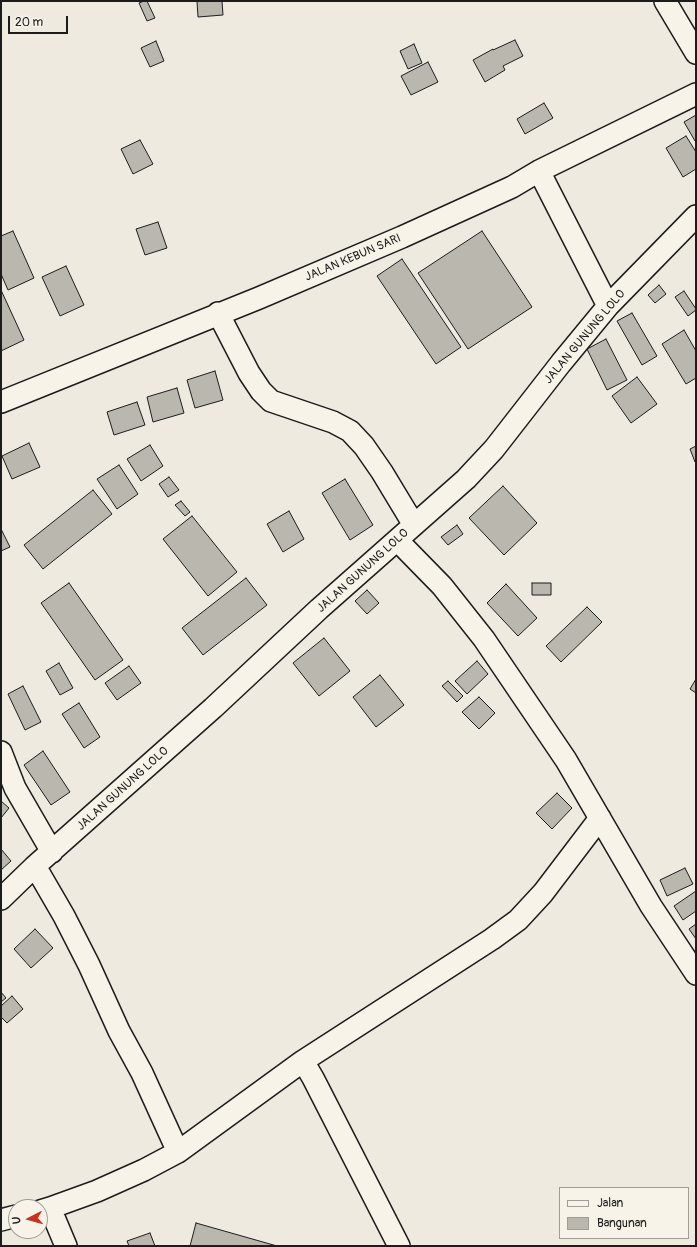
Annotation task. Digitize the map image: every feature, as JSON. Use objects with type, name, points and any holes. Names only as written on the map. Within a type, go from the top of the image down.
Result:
[{"type":"street","points":[[665,1],[696,53]]},
{"type":"street","name":"JALAN KEBUN SARI","points":[[1,402],[218,313],[259,298],[402,237],[512,187],[540,171],[696,94]]},
{"type":"street","points":[[540,171],[608,306]]},
{"type":"street","name":"JALAN GUNUNG LOLO","points":[[1,899],[213,708],[319,609],[398,541],[466,479],[494,449],[561,363],[608,306],[696,216]]},
{"type":"street","points":[[218,313],[249,373],[271,401],[333,422],[350,431],[364,446],[382,472],[414,525]]},
{"type":"street","points":[[398,541],[442,586],[484,639],[562,753],[651,906],[696,974]]},
{"type":"street","points":[[1,752],[15,788],[52,852]]},
{"type":"street","points":[[48,1209],[110,1185],[144,1170],[178,1152],[302,1061],[492,939],[518,920],[543,893],[600,818]]},
{"type":"street","points":[[36,866],[78,944],[119,1031],[142,1073],[178,1152]]},
{"type":"street","points":[[302,1061],[313,1078],[399,1246]]},
{"type":"street","points":[[48,1215],[66,1246]]},
{"type":"building","points":[[147,1],[155,18],[147,21],[139,3]]},
{"type":"building","points":[[197,1],[222,1],[223,15],[198,17]]},
{"type":"building","points":[[515,40],[523,56],[503,66],[505,70],[485,82],[473,60],[493,49]]},
{"type":"building","points":[[156,41],[164,61],[150,67],[141,48]]},
{"type":"building","points":[[414,44],[422,63],[408,69],[400,51]]},
{"type":"building","points":[[428,62],[438,82],[411,95],[401,76]]},
{"type":"building","points":[[544,103],[553,118],[525,134],[517,119]]},
{"type":"building","points":[[696,115],[696,140],[695,141],[684,122]]},
{"type":"building","points":[[686,136],[696,152],[696,169],[683,177],[666,148]]},
{"type":"building","points":[[140,140],[153,164],[133,174],[121,149]]},
{"type":"building","points":[[158,222],[167,248],[145,255],[136,229]]},
{"type":"building","points":[[13,231],[34,278],[8,290],[1,274],[1,236]]},
{"type":"building","points":[[482,231],[532,307],[468,349],[418,273]]},
{"type":"building","points":[[402,259],[461,347],[436,364],[377,276]]},
{"type":"building","points":[[66,266],[84,305],[60,316],[42,277]]},
{"type":"building","points":[[659,285],[666,294],[655,303],[648,295]]},
{"type":"building","points":[[1,290],[24,340],[1,351]]},
{"type":"building","points":[[684,291],[696,309],[688,316],[675,297]]},
{"type":"building","points":[[632,313],[657,356],[642,365],[617,321]]},
{"type":"building","points":[[684,330],[696,351],[696,378],[686,384],[662,344]]},
{"type":"building","points":[[606,339],[627,380],[607,390],[587,349]]},
{"type":"building","points":[[215,371],[223,400],[195,408],[187,380]]},
{"type":"building","points":[[637,377],[657,404],[631,423],[612,396]]},
{"type":"building","points":[[177,388],[184,413],[153,422],[147,397]]},
{"type":"building","points":[[137,402],[145,425],[114,435],[107,412]]},
{"type":"building","points":[[29,443],[40,467],[12,479],[2,456]]},
{"type":"building","points":[[150,445],[163,466],[141,481],[127,459]]},
{"type":"building","points":[[696,446],[696,462],[695,462],[690,449]]},
{"type":"building","points":[[119,465],[138,494],[117,509],[97,479]]},
{"type":"building","points":[[169,477],[179,490],[168,497],[159,484]]},
{"type":"building","points":[[345,479],[373,525],[350,540],[322,493]]},
{"type":"building","points":[[503,486],[537,523],[504,555],[469,518]]},
{"type":"building","points":[[93,490],[112,514],[43,569],[24,545]]},
{"type":"building","points":[[181,501],[190,512],[185,516],[175,505]]},
{"type":"building","points":[[289,511],[304,539],[283,552],[267,524]]},
{"type":"building","points":[[192,516],[237,572],[208,596],[163,539]]},
{"type":"building","points":[[457,525],[463,534],[448,545],[441,537]]},
{"type":"building","points":[[1,529],[10,547],[1,551]]},
{"type":"building","points":[[246,578],[267,605],[203,655],[182,628]]},
{"type":"building","points":[[69,583],[123,660],[95,680],[41,603]]},
{"type":"building","points":[[532,583],[551,583],[551,595],[532,595]]},
{"type":"building","points":[[506,584],[537,618],[518,636],[487,603]]},
{"type":"building","points":[[367,590],[379,603],[367,614],[355,601]]},
{"type":"building","points":[[587,607],[602,622],[561,662],[546,646]]},
{"type":"building","points":[[324,638],[350,671],[319,696],[293,663]]},
{"type":"building","points":[[477,661],[488,674],[467,694],[455,681]]},
{"type":"building","points":[[59,663],[73,688],[60,695],[46,671]]},
{"type":"building","points":[[129,666],[141,683],[117,700],[105,683]]},
{"type":"building","points":[[380,675],[404,705],[376,727],[353,697]]},
{"type":"building","points":[[696,679],[696,693],[690,689]]},
{"type":"building","points":[[448,681],[463,696],[457,702],[442,686]]},
{"type":"building","points":[[23,686],[41,722],[25,730],[8,694]]},
{"type":"building","points":[[479,697],[495,713],[479,729],[462,712]]},
{"type":"building","points":[[79,703],[100,737],[84,748],[62,714]]},
{"type":"building","points":[[43,751],[70,792],[51,805],[24,765]]},
{"type":"building","points":[[557,793],[572,808],[552,829],[536,813]]},
{"type":"building","points":[[1,801],[9,808],[1,818]]},
{"type":"building","points":[[1,849],[11,861],[1,870]]},
{"type":"building","points":[[685,868],[693,884],[667,896],[660,880]]},
{"type":"building","points":[[696,891],[696,911],[683,920],[674,906]]},
{"type":"building","points":[[696,924],[696,939],[689,929]]},
{"type":"building","points":[[35,929],[53,948],[31,968],[14,949]]},
{"type":"building","points":[[1,992],[6,998],[1,1002]]},
{"type":"building","points":[[12,996],[23,1009],[7,1023],[1,1017],[1,1006]]},
{"type":"building","points":[[196,1223],[277,1246],[190,1246]]},
{"type":"building","points":[[150,1233],[155,1246],[129,1246],[127,1241]]}]
